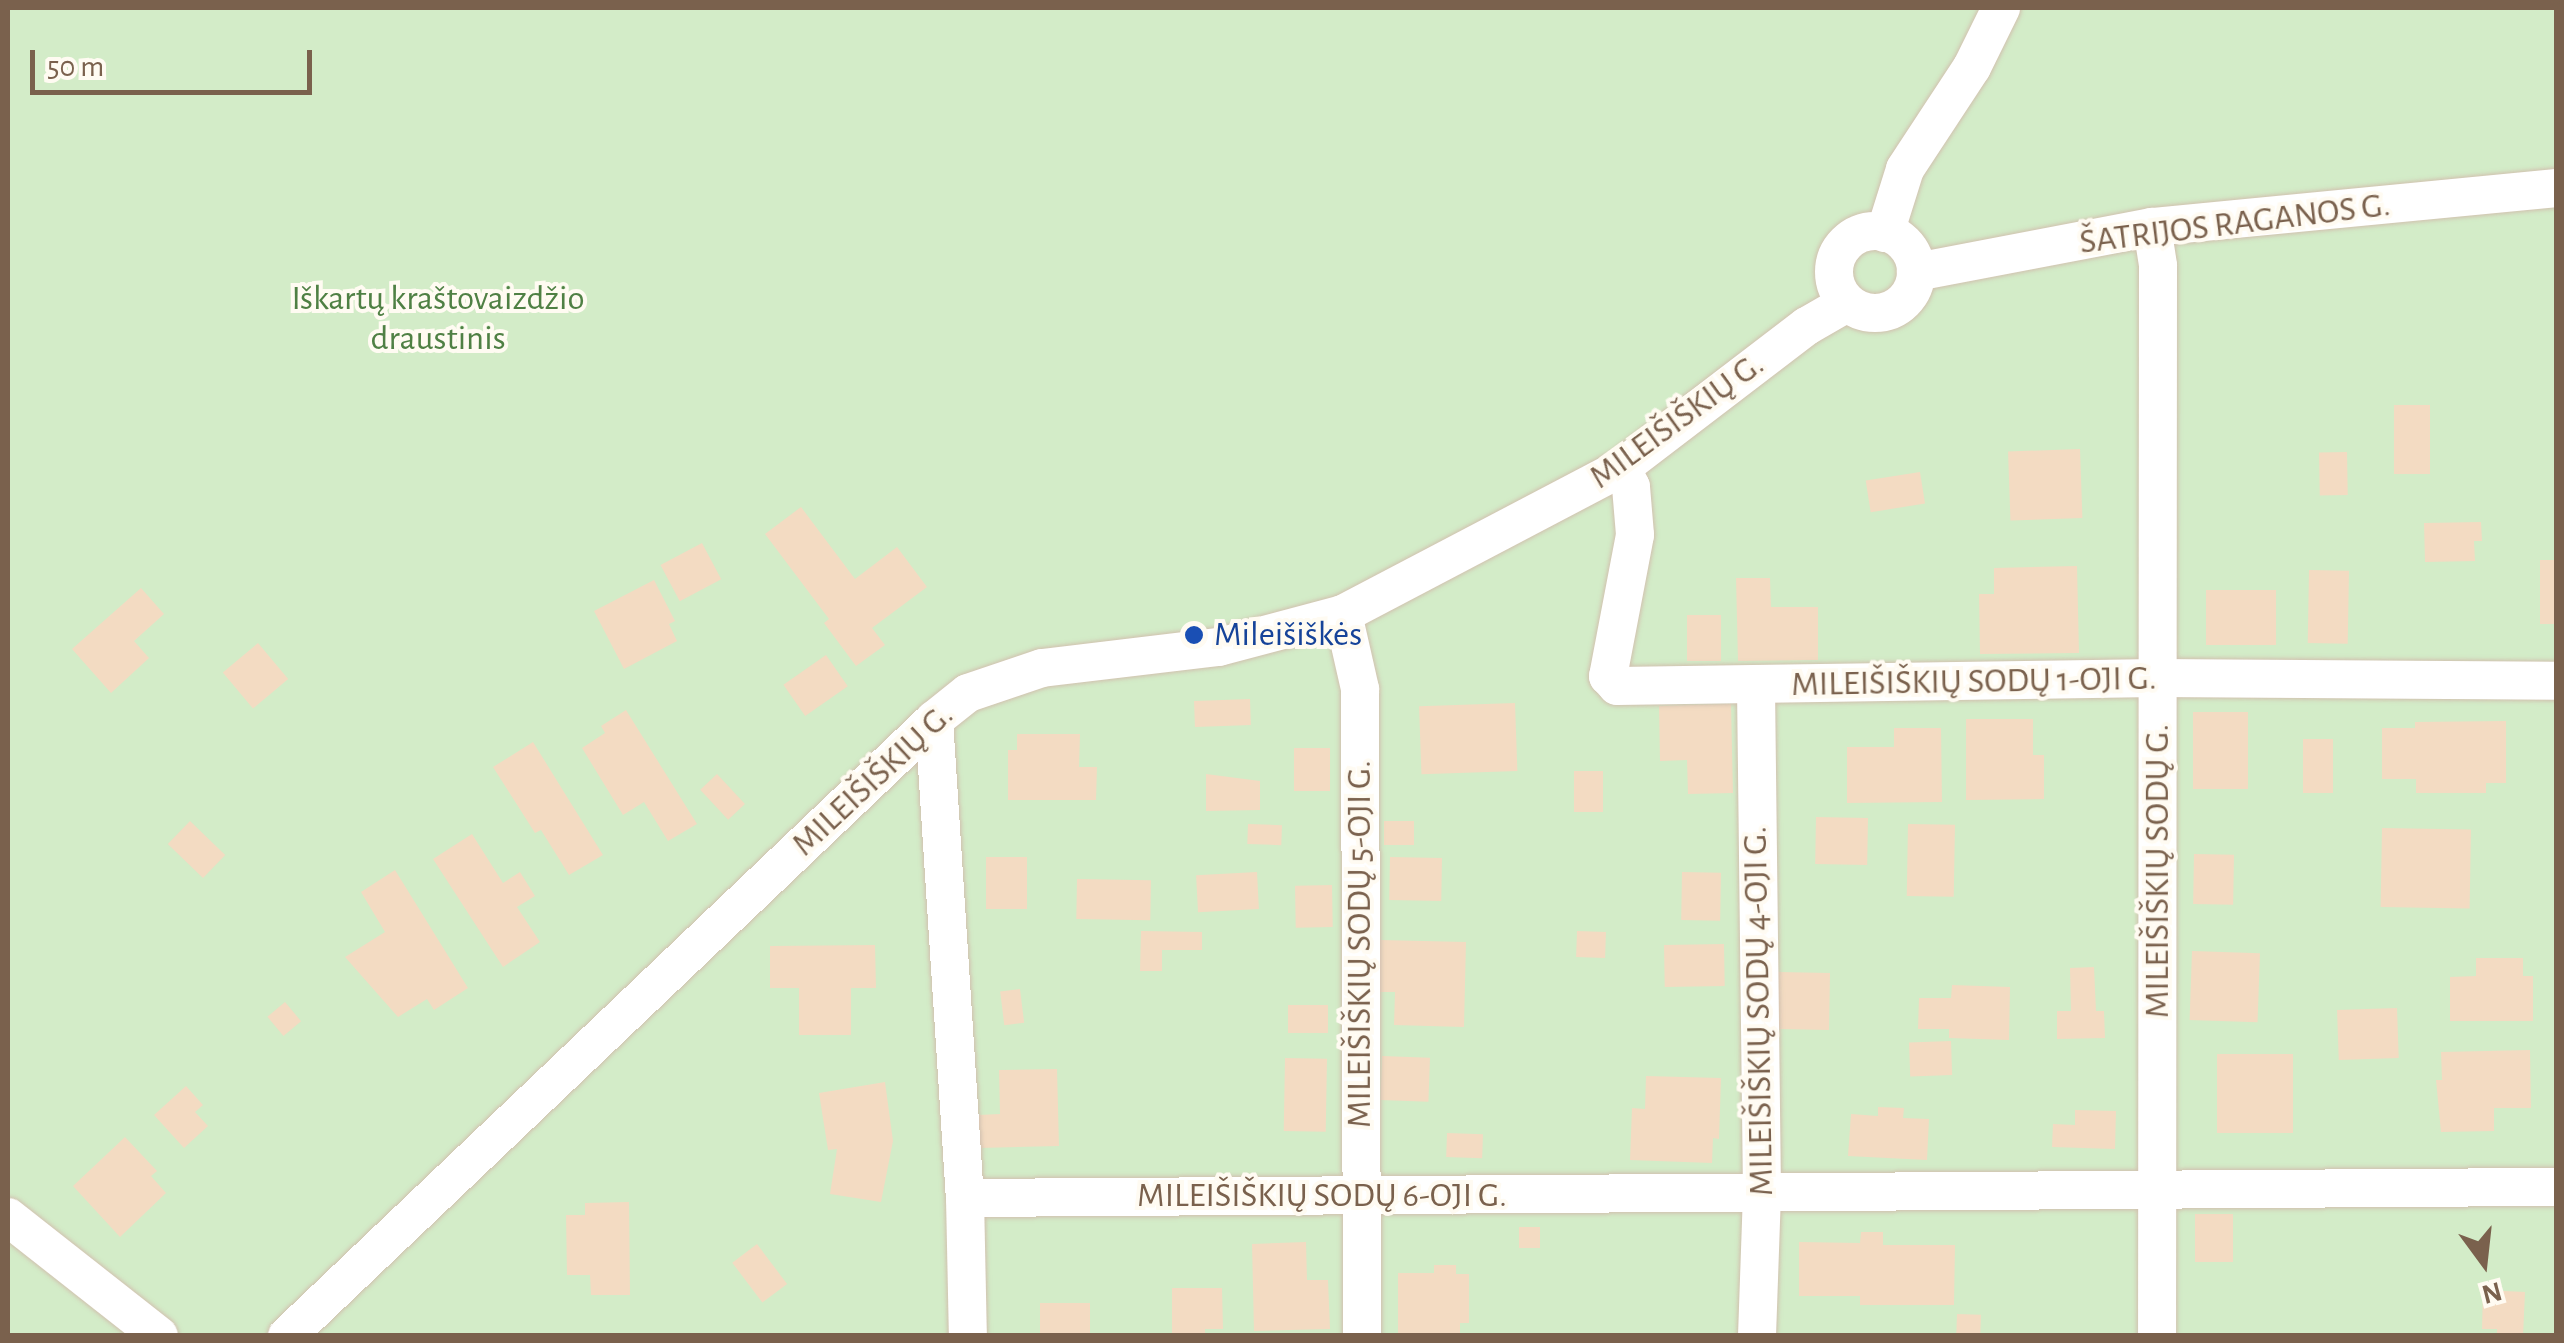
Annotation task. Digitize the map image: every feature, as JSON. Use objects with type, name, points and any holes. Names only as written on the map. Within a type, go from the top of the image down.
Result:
[{"type":"street","points":[[1885,233],[1905,169],[1972,68],[2001,8]]},
{"type":"street","name":"ŠATRIJOS RAGANOS G.","points":[[1916,272],[2152,227],[2556,188]]},
{"type":"street","name":"MILEIŠIŠKIŲ SODŲ G.","points":[[2152,227],[2158,266],[2157,1336]]},
{"type":"street","points":[[1885,233],[1907,247],[1916,272],[1908,297],[1886,312],[1859,310],[1847,303],[1834,280],[1839,253],[1858,235],[1885,233]]},
{"type":"street","name":"MILEIŠIŠKIŲ G.","points":[[287,1336],[934,720],[968,693],[999,679],[1042,668],[1219,647],[1343,614],[1621,468],[1807,326],[1847,303]]},
{"type":"street","name":"MILEIŠIŠKIŲ SODŲ 1-OJI G.","points":[[1621,468],[1631,487],[1635,536],[1608,676],[1617,686],[1756,687],[2157,678],[2556,681]]},
{"type":"street","name":"MILEIŠIŠKIŲ SODŲ 5-OJI G.","points":[[1343,614],[1360,689],[1362,1336]]},
{"type":"street","name":"MILEIŠIŠKIŲ SODŲ 4-OJI G.","points":[[1756,687],[1762,1192],[1757,1336]]},
{"type":"street","points":[[934,720],[965,1198],[968,1336]]},
{"type":"street","name":"MILEIŠIŠKIŲ SODŲ 6-OJI G.","points":[[965,1198],[2556,1186]]},
{"type":"street","points":[[8,1216],[159,1336]]},
{"type":"green space","name":"Iškartų kraštovaizdžio draustinis","points":[[8,8],[2556,8],[2556,1336],[8,1336]]},
{"type":"building","points":[[2394,405],[2430,405],[2430,474],[2394,474]]},
{"type":"building","points":[[2080,449],[2082,518],[2010,520],[2008,452]]},
{"type":"building","points":[[2319,452],[2347,452],[2348,495],[2320,495]]},
{"type":"building","points":[[1920,472],[1925,504],[1871,512],[1866,481]]},
{"type":"building","points":[[801,507],[855,579],[897,547],[927,587],[872,628],[885,645],[856,666],[824,623],[829,619],[765,534]]},
{"type":"building","points":[[2481,522],[2482,541],[2474,541],[2475,561],[2425,562],[2424,523]]},
{"type":"building","points":[[702,543],[721,579],[680,601],[661,565]]},
{"type":"building","points":[[2540,560],[2556,560],[2556,624],[2540,624]]},
{"type":"building","points":[[2077,566],[2079,653],[1980,654],[1979,594],[1994,594],[1994,568]]},
{"type":"building","points":[[2309,570],[2349,571],[2348,644],[2308,643]]},
{"type":"building","points":[[1736,578],[1770,578],[1771,607],[1818,607],[1818,660],[1738,661]]},
{"type":"building","points":[[654,580],[675,621],[669,624],[677,641],[624,669],[594,611]]},
{"type":"building","points":[[141,588],[164,614],[134,641],[149,658],[111,693],[72,649]]},
{"type":"building","points":[[2206,590],[2276,590],[2276,645],[2206,645]]},
{"type":"building","points":[[1687,615],[1721,615],[1721,661],[1687,661]]},
{"type":"building","points":[[258,643],[288,679],[253,709],[223,673]]},
{"type":"building","points":[[826,655],[848,686],[805,716],[783,685]]},
{"type":"building","points":[[1250,699],[1251,725],[1195,727],[1194,701]]},
{"type":"building","points":[[1515,703],[1517,771],[1421,774],[1419,706]]},
{"type":"building","points":[[1731,704],[1733,793],[1688,794],[1687,760],[1660,761],[1659,706]]},
{"type":"building","points":[[626,710],[697,824],[668,841],[644,802],[623,815],[582,748],[605,733],[601,726]]},
{"type":"building","points":[[2193,712],[2248,712],[2248,789],[2193,789]]},
{"type":"building","points":[[1966,719],[2033,719],[2033,755],[2044,755],[2044,799],[1966,800]]},
{"type":"building","points":[[2506,721],[2506,783],[2486,783],[2486,793],[2416,793],[2416,779],[2382,779],[2382,728],[2415,728],[2415,722]]},
{"type":"building","points":[[1894,728],[1941,728],[1942,802],[1847,803],[1847,747],[1894,747]]},
{"type":"building","points":[[1017,734],[1080,734],[1079,767],[1097,767],[1096,800],[1008,800],[1008,750],[1017,750]]},
{"type":"building","points":[[2303,739],[2333,739],[2333,793],[2303,793]]},
{"type":"building","points":[[533,742],[603,855],[569,875],[541,830],[535,833],[493,767]]},
{"type":"building","points":[[1294,748],[1330,748],[1330,791],[1294,791]]},
{"type":"building","points":[[1574,771],[1603,771],[1603,812],[1574,812]]},
{"type":"building","points":[[717,774],[745,804],[728,820],[700,790]]},
{"type":"building","points":[[1206,774],[1260,781],[1260,810],[1206,811]]},
{"type":"building","points":[[1816,817],[1868,818],[1867,865],[1815,864]]},
{"type":"building","points":[[190,821],[225,855],[203,878],[168,844]]},
{"type":"building","points":[[1384,821],[1414,821],[1414,845],[1384,845]]},
{"type":"building","points":[[1248,824],[1282,825],[1281,845],[1247,844]]},
{"type":"building","points":[[1908,824],[1955,825],[1954,897],[1907,896]]},
{"type":"building","points":[[2382,828],[2471,830],[2470,909],[2381,907]]},
{"type":"building","points":[[472,834],[503,883],[520,872],[535,896],[517,907],[540,942],[503,967],[433,859]]},
{"type":"building","points":[[2194,854],[2234,855],[2233,905],[2193,904]]},
{"type":"building","points":[[986,857],[1027,857],[1027,909],[986,909]]},
{"type":"building","points":[[1390,857],[1442,858],[1441,901],[1389,900]]},
{"type":"building","points":[[395,870],[468,988],[434,1010],[427,999],[398,1017],[345,957],[385,932],[361,892]]},
{"type":"building","points":[[1257,872],[1259,909],[1198,912],[1196,875]]},
{"type":"building","points":[[1682,872],[1721,873],[1720,921],[1681,920]]},
{"type":"building","points":[[1077,879],[1151,880],[1150,920],[1076,919]]},
{"type":"building","points":[[1332,885],[1333,927],[1296,928],[1295,886]]},
{"type":"building","points":[[1141,931],[1202,932],[1202,950],[1162,950],[1162,971],[1140,971]]},
{"type":"building","points":[[1577,931],[1606,932],[1605,958],[1576,957]]},
{"type":"building","points":[[1380,940],[1466,942],[1464,1027],[1394,1025],[1395,992],[1379,992]]},
{"type":"building","points":[[1724,944],[1725,986],[1665,987],[1664,945]]},
{"type":"building","points":[[875,945],[876,988],[851,988],[851,1035],[799,1035],[799,988],[770,988],[770,946]]},
{"type":"building","points":[[2192,951],[2260,953],[2258,1022],[2190,1020]]},
{"type":"building","points":[[2476,958],[2523,958],[2523,976],[2533,976],[2533,1021],[2450,1021],[2450,977],[2476,976]]},
{"type":"building","points":[[2094,967],[2096,1011],[2104,1011],[2105,1038],[2057,1039],[2057,1011],[2071,1011],[2070,968]]},
{"type":"building","points":[[1775,972],[1830,973],[1829,1030],[1774,1029]]},
{"type":"building","points":[[1952,985],[2010,987],[2009,1040],[1949,1038],[1949,1029],[1918,1029],[1919,998],[1951,998]]},
{"type":"building","points":[[1020,989],[1024,1023],[1004,1025],[1000,991]]},
{"type":"building","points":[[285,1002],[301,1021],[283,1036],[267,1017]]},
{"type":"building","points":[[1288,1005],[1328,1005],[1328,1033],[1288,1033]]},
{"type":"building","points":[[2397,1008],[2399,1058],[2339,1060],[2337,1010]]},
{"type":"building","points":[[1951,1041],[1952,1075],[1910,1076],[1909,1042]]},
{"type":"building","points":[[2530,1050],[2531,1108],[2494,1108],[2494,1131],[2441,1132],[2436,1080],[2442,1080],[2441,1052]]},
{"type":"building","points":[[2217,1054],[2293,1054],[2293,1133],[2217,1133]]},
{"type":"building","points":[[1382,1056],[1430,1058],[1428,1102],[1380,1100]]},
{"type":"building","points":[[1285,1058],[1327,1059],[1326,1132],[1284,1131]]},
{"type":"building","points":[[1057,1069],[1059,1146],[979,1148],[978,1115],[1000,1114],[999,1070]]},
{"type":"building","points":[[1646,1076],[1721,1078],[1719,1139],[1713,1138],[1712,1163],[1630,1160],[1632,1108],[1645,1109]]},
{"type":"building","points":[[885,1082],[893,1141],[881,1202],[830,1194],[837,1149],[828,1150],[819,1093]]},
{"type":"building","points":[[186,1086],[203,1105],[195,1112],[208,1126],[184,1148],[154,1115]]},
{"type":"building","points":[[1878,1107],[1904,1108],[1903,1118],[1929,1119],[1927,1160],[1848,1156],[1851,1114],[1878,1116]]},
{"type":"building","points":[[2075,1110],[2116,1111],[2115,1149],[2052,1147],[2053,1124],[2075,1125]]},
{"type":"building","points":[[1447,1133],[1483,1134],[1482,1158],[1446,1157]]},
{"type":"building","points":[[125,1137],[157,1171],[151,1176],[166,1193],[120,1237],[73,1186]]},
{"type":"building","points":[[629,1202],[630,1295],[591,1295],[590,1275],[567,1275],[566,1215],[585,1215],[585,1203]]},
{"type":"building","points":[[2195,1214],[2233,1214],[2233,1262],[2195,1262]]},
{"type":"building","points":[[1519,1227],[1540,1227],[1540,1248],[1519,1248]]},
{"type":"building","points":[[1861,1232],[1883,1232],[1883,1245],[1955,1245],[1954,1305],[1860,1305],[1860,1296],[1799,1296],[1799,1242],[1860,1243]]},
{"type":"building","points":[[1306,1242],[1307,1280],[1328,1280],[1330,1329],[1254,1331],[1252,1244]]},
{"type":"building","points":[[757,1244],[787,1284],[762,1303],[732,1263]]},
{"type":"building","points":[[1434,1265],[1456,1265],[1456,1274],[1469,1274],[1469,1323],[1460,1323],[1460,1334],[1398,1334],[1398,1273],[1434,1273]]},
{"type":"building","points":[[1172,1288],[1222,1288],[1223,1329],[1205,1329],[1205,1336],[1172,1336]]},
{"type":"building","points":[[2483,1290],[2525,1292],[2523,1336],[2497,1336],[2497,1329],[2482,1329]]},
{"type":"building","points":[[1040,1303],[1090,1303],[1090,1336],[1040,1336]]},
{"type":"building","points":[[1957,1314],[1981,1315],[1980,1334],[1956,1333]]},
{"type":"place","name":"Mileišiškės","points":[[1194,635]]}]
